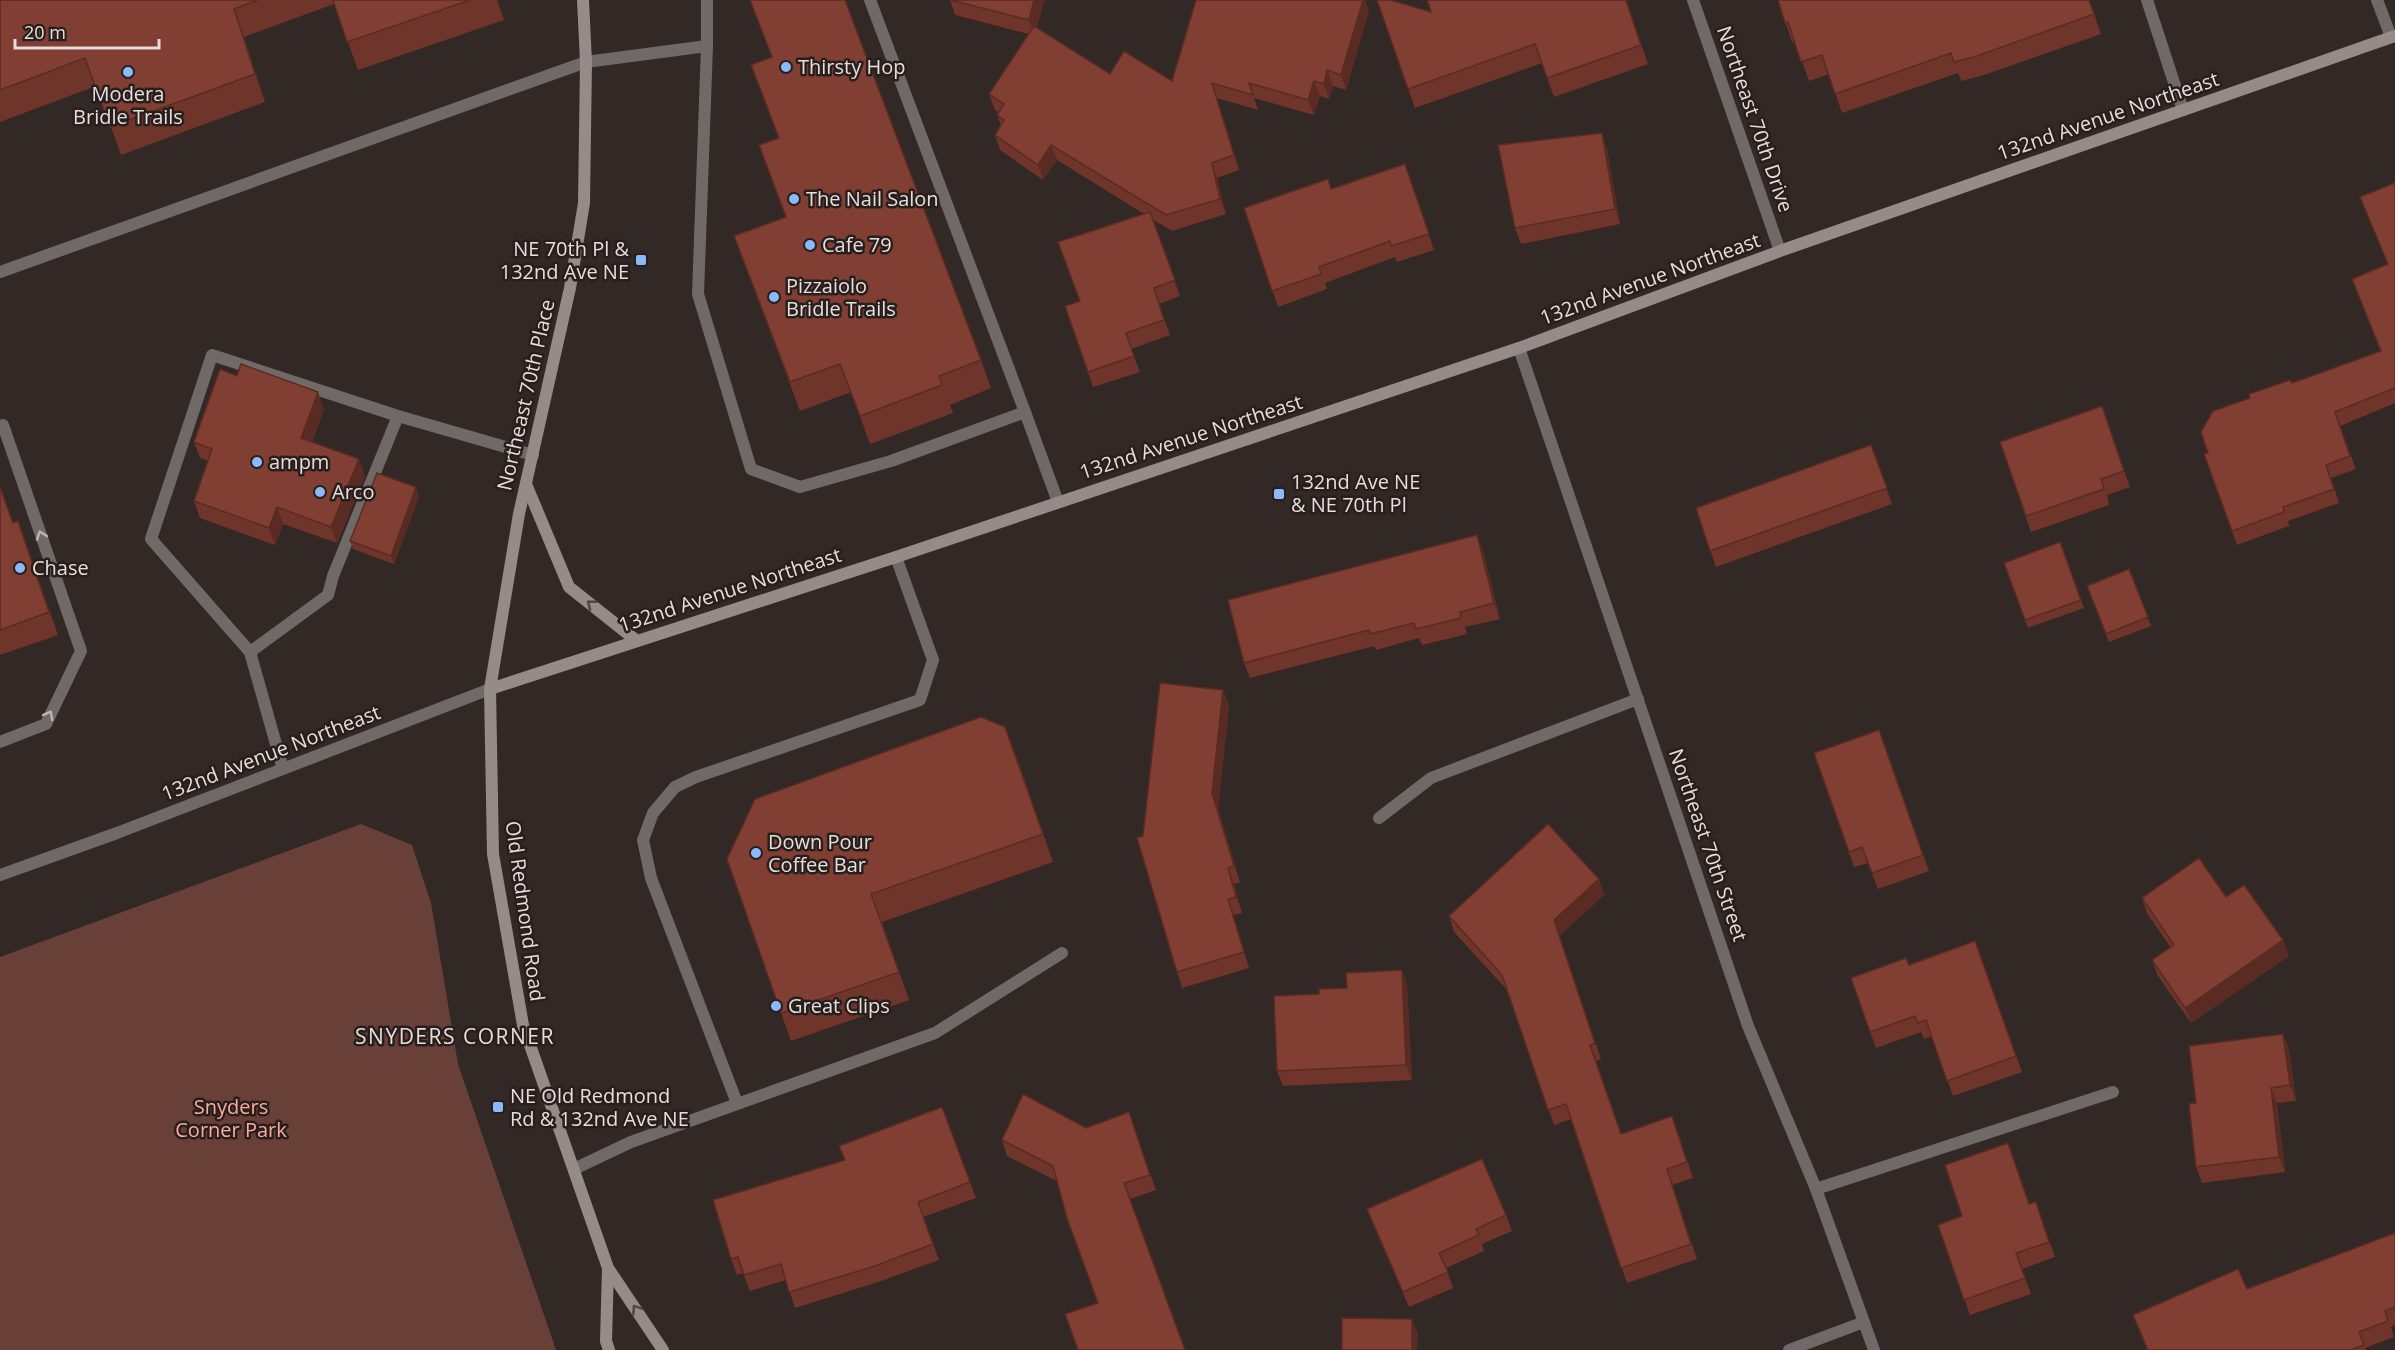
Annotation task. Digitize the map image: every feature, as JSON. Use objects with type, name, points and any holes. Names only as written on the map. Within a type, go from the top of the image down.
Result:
[{"type":"main road","name":"Northeast 70th Place","points":[[490,689],[526,484],[570,288],[584,203],[586,63],[583,0]]},
{"type":"main road","name":"132nd Avenue Northeast","points":[[490,689],[896,557],[1519,348],[1780,251],[2393,37]]},
{"type":"main road","points":[[526,484],[569,587],[637,641]]},
{"type":"main road","name":"Old Redmond Road","points":[[490,689],[493,854],[523,1025],[608,1268],[663,1350]]},
{"type":"main road","name":"Old Redmond Road","points":[[608,1268],[606,1341],[609,1350]]},
{"type":"street","points":[[707,0],[698,294],[751,469],[800,487],[891,461],[1025,412]]},
{"type":"street","points":[[870,0],[1058,502]]},
{"type":"street","name":"Northeast 70th Drive","points":[[1693,0],[1780,251]]},
{"type":"street","points":[[2147,0],[2183,110]]},
{"type":"street","points":[[2377,0],[2393,37]]},
{"type":"street","points":[[0,272],[586,63],[707,46]]},
{"type":"street","name":"Northeast 70th Street","points":[[1519,348],[1748,1026],[1816,1189],[1874,1350]]},
{"type":"street","points":[[283,769],[250,652],[151,539],[212,355],[398,416],[533,455]]},
{"type":"street","points":[[250,652],[328,594],[333,576],[398,416]]},
{"type":"street","points":[[0,742],[46,724],[81,651],[3,425]]},
{"type":"street","points":[[737,1103],[651,878],[643,840],[653,813],[675,787],[696,777],[920,700],[933,660],[896,557]]},
{"type":"street","name":"132nd Avenue Northeast","points":[[0,875],[490,689]]},
{"type":"street","points":[[1379,818],[1431,778],[1638,699]]},
{"type":"street","points":[[574,1169],[631,1142],[935,1033],[1062,953]]},
{"type":"street","points":[[1816,1189],[2114,1092]]},
{"type":"street","points":[[1789,1350],[1864,1322]]},
{"type":"green space","name":"Snyders Corner Park","points":[[361,824],[412,845],[431,903],[458,1064],[556,1350],[0,1350],[0,957]]},
{"type":"building","name":"Modera Bridle Trails","points":[[0,0],[258,0],[234,9],[255,74],[110,127],[85,58],[0,90]]},
{"type":"building","points":[[333,0],[470,0],[347,42]]},
{"type":"building","points":[[750,0],[845,0],[981,360],[939,376],[942,385],[860,416],[840,364],[790,382],[734,236],[786,217],[759,145],[779,138],[751,65],[772,57]]},
{"type":"building","points":[[951,0],[1034,0],[1029,20]]},
{"type":"building","points":[[1196,0],[1363,0],[1341,75],[1327,70],[1324,84],[1314,81],[1308,100],[1249,83],[1253,95],[1212,83],[1234,155],[1212,163],[1220,199],[1166,215],[1051,145],[1038,165],[995,135],[1004,120],[997,115],[1004,104],[989,94],[1034,26],[1110,74],[1124,51],[1172,81]]},
{"type":"building","points":[[1377,0],[1391,0],[1431,12],[1427,0],[1626,0],[1641,45],[1547,78],[1535,44],[1408,89]]},
{"type":"building","points":[[1778,0],[2089,0],[2094,14],[1977,56],[1954,62],[1951,53],[1835,94],[1822,55],[1801,62]]},
{"type":"building","points":[[1602,133],[1615,209],[1515,228],[1498,145]]},
{"type":"building","points":[[1405,164],[1429,234],[1391,246],[1390,241],[1319,267],[1321,274],[1272,291],[1244,208],[1328,179],[1331,189]]},
{"type":"building","points":[[2395,183],[2395,388],[2335,412],[2350,456],[2326,465],[2334,489],[2283,507],[2284,512],[2232,531],[2204,454],[2208,453],[2201,432],[2213,411],[2250,398],[2249,394],[2290,380],[2292,383],[2381,351],[2352,279],[2388,264],[2360,197]]},
{"type":"building","points":[[1150,212],[1175,280],[1154,288],[1164,320],[1126,333],[1134,356],[1088,372],[1065,306],[1080,301],[1058,242]]},
{"type":"building","name":"ampm","points":[[241,364],[318,392],[301,438],[359,459],[331,527],[277,507],[269,528],[194,501],[212,449],[194,442],[220,369],[237,376]]},
{"type":"building","points":[[2102,406],[2124,471],[2101,479],[2104,489],[2026,516],[2000,442]]},
{"type":"building","points":[[1871,445],[1887,488],[1710,551],[1696,508]]},
{"type":"building","points":[[377,473],[416,487],[391,556],[350,541]]},
{"type":"building","name":"Chase","points":[[0,487],[13,523],[18,521],[49,612],[0,630]]},
{"type":"building","points":[[1477,535],[1494,603],[1460,612],[1461,618],[1416,629],[1414,623],[1370,634],[1369,630],[1244,663],[1228,600]]},
{"type":"building","points":[[2060,542],[2081,600],[2025,620],[2004,563]]},
{"type":"building","points":[[2129,569],[2148,617],[2106,634],[2087,586]]},
{"type":"building","points":[[1160,683],[1223,690],[1212,793],[1234,866],[1228,868],[1236,897],[1228,899],[1244,952],[1177,972],[1137,838],[1143,836]]},
{"type":"building","points":[[981,717],[1005,727],[1043,834],[871,894],[899,972],[781,1013],[727,859],[755,799]]},
{"type":"building","points":[[1879,730],[1923,855],[1872,873],[1862,847],[1849,852],[1814,753]]},
{"type":"building","points":[[1548,824],[1599,879],[1554,920],[1595,1043],[1590,1045],[1621,1134],[1672,1116],[1687,1162],[1667,1169],[1691,1244],[1621,1268],[1566,1104],[1548,1110],[1502,975],[1449,916]]},
{"type":"building","points":[[2199,858],[2226,897],[2244,885],[2283,940],[2185,1008],[2152,960],[2174,945],[2142,898]]},
{"type":"building","points":[[1975,941],[2016,1056],[1947,1081],[1926,1020],[1918,1023],[1915,1016],[1870,1032],[1851,978],[1906,958],[1909,965]]},
{"type":"building","points":[[1402,970],[1406,1065],[1277,1071],[1274,996],[1319,994],[1319,989],[1347,988],[1346,973]]},
{"type":"building","points":[[2283,1034],[2290,1085],[2271,1088],[2279,1157],[2196,1167],[2189,1104],[2196,1103],[2189,1046]]},
{"type":"building","points":[[1023,1094],[1086,1128],[1129,1112],[1150,1175],[1124,1183],[1185,1350],[1078,1350],[1065,1314],[1098,1303],[1067,1218],[1053,1166],[1002,1140]]},
{"type":"building","points":[[942,1107],[970,1182],[918,1202],[933,1244],[872,1267],[789,1292],[781,1264],[744,1275],[738,1257],[731,1259],[713,1200],[845,1160],[839,1146]]},
{"type":"building","points":[[2008,1143],[2029,1204],[2036,1202],[2049,1242],[2016,1253],[2025,1278],[1964,1300],[1938,1225],[1962,1216],[1945,1165]]},
{"type":"building","points":[[1482,1159],[1506,1215],[1476,1229],[1479,1235],[1439,1253],[1448,1272],[1403,1292],[1367,1209]]},
{"type":"building","points":[[2395,1233],[2395,1307],[2385,1311],[2388,1321],[2359,1332],[2364,1345],[2350,1350],[2148,1350],[2133,1315],[2238,1269],[2247,1289]]},
{"type":"building","points":[[1342,1318],[1412,1319],[1412,1350],[1342,1350]]},
{"type":"place","name":"Thirsty Hop","points":[[786,67]]},
{"type":"place","name":"Modera Bridle Trails","points":[[128,72]]},
{"type":"place","name":"The Nail Salon","points":[[794,199]]},
{"type":"place","name":"Cafe 79","points":[[810,245]]},
{"type":"place","name":"NE 70th Pl & 132nd Ave NE","points":[[641,260]]},
{"type":"place","name":"Pizzaiolo Bridle Trails","points":[[774,297]]},
{"type":"place","name":"ampm","points":[[257,462]]},
{"type":"place","name":"Arco","points":[[320,492]]},
{"type":"place","name":"132nd Ave NE & NE 70th Pl","points":[[1279,494]]},
{"type":"place","name":"Chase","points":[[20,568]]},
{"type":"place","name":"Down Pour Coffee Bar","points":[[756,853]]},
{"type":"place","name":"Great Clips","points":[[776,1006]]},
{"type":"place","name":"NE Old Redmond Rd & 132nd Ave NE","points":[[498,1107]]},
{"type":"district","name":"SNYDERS CORNER","points":[[455,1037]]}]
